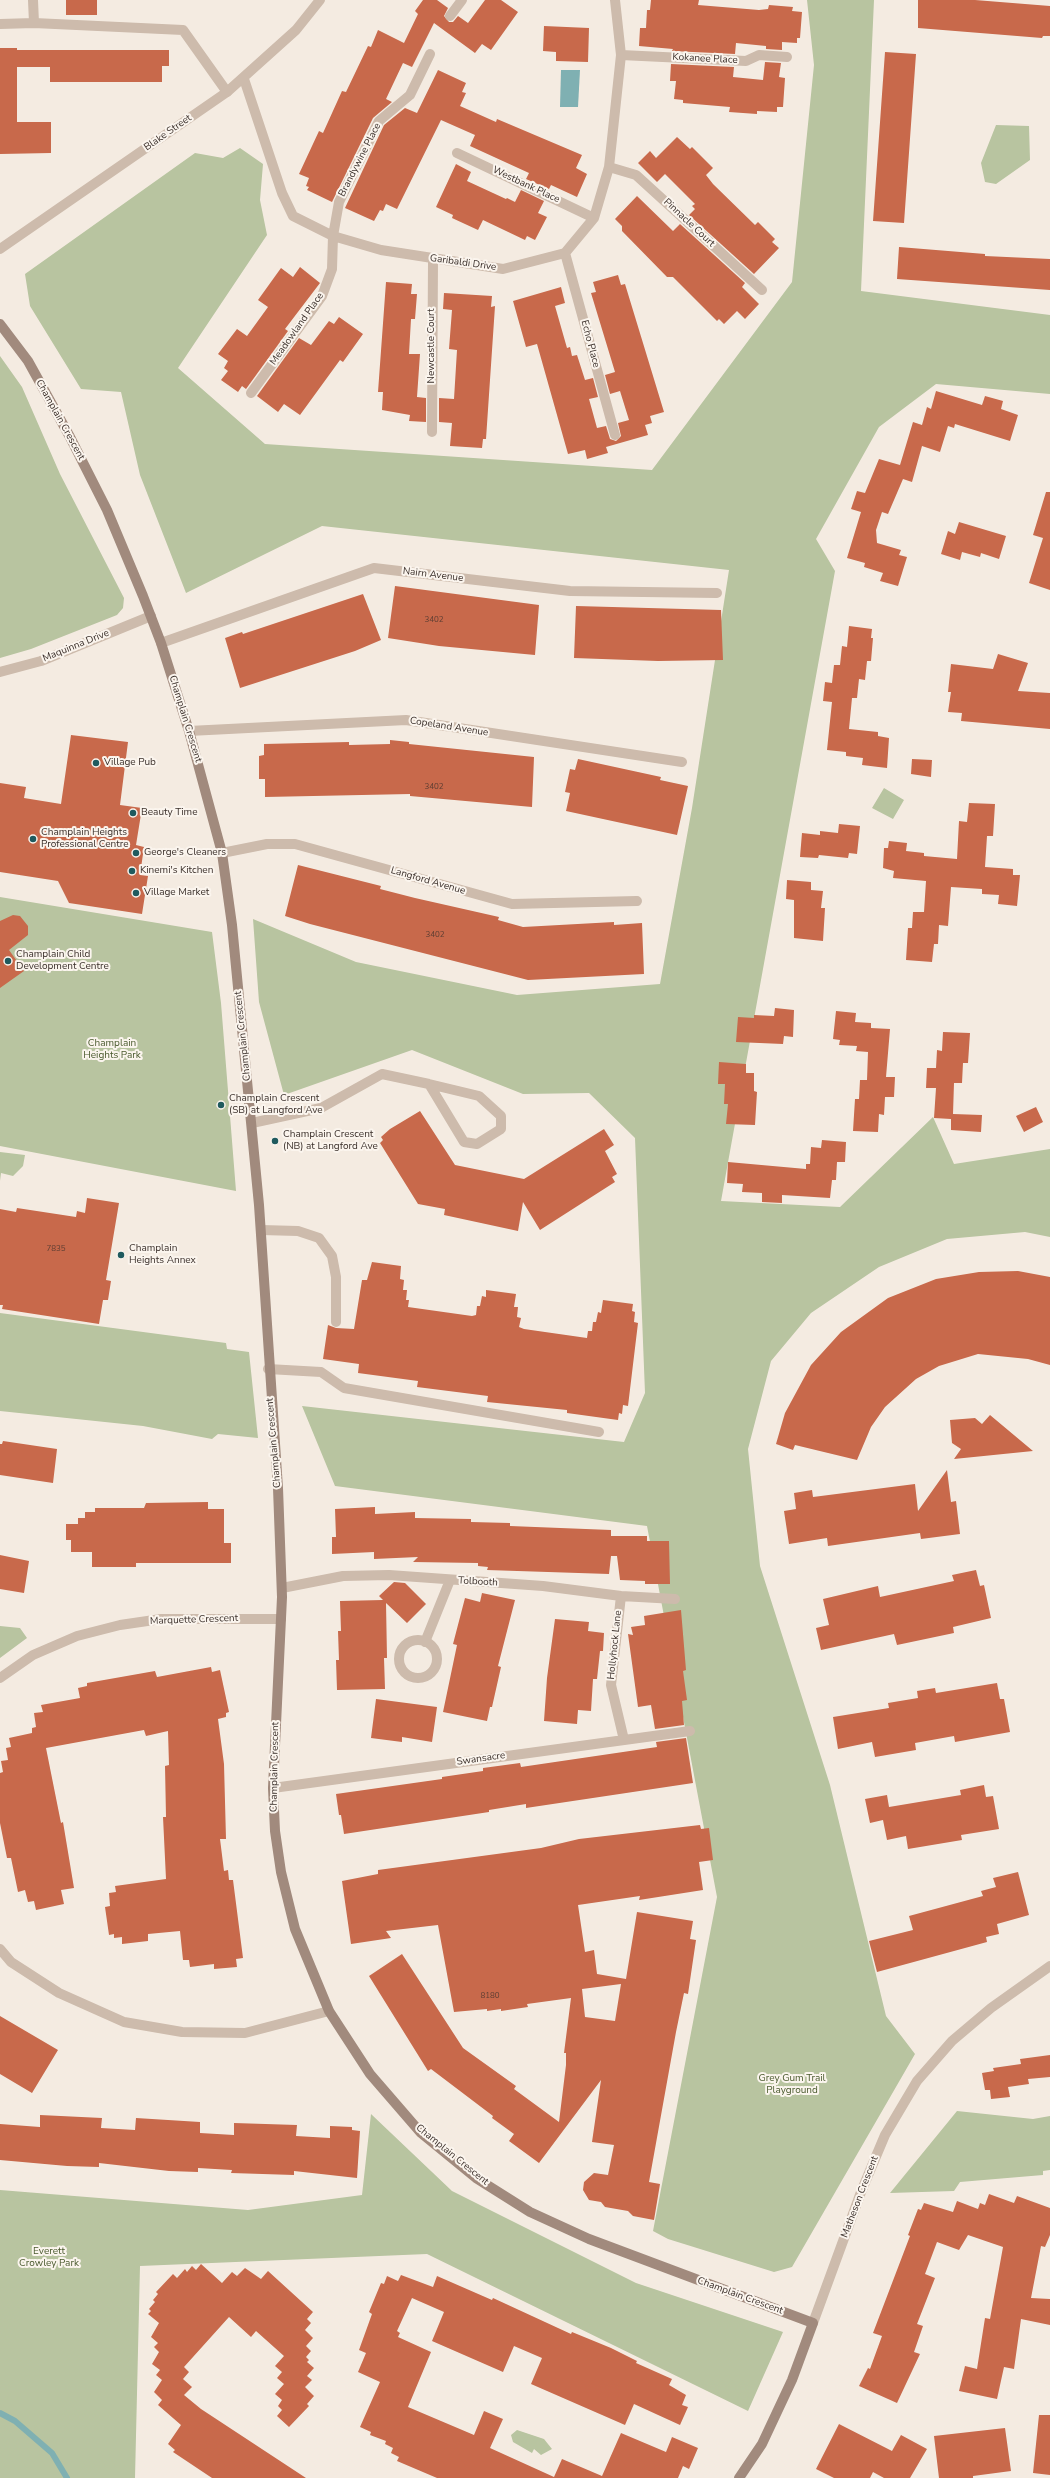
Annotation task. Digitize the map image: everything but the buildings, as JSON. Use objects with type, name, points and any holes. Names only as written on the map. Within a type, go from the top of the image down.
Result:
[{"type":"street","points":[[34,0],[34,24]]},
{"type":"street","name":"Blake Street","points":[[0,249],[244,79],[296,30],[320,0]]},
{"type":"street","points":[[450,16],[462,0]]},
{"type":"street","points":[[565,253],[594,218],[609,167],[621,54],[615,0]]},
{"type":"street","points":[[0,24],[183,30],[227,92]]},
{"type":"street","name":"Brandywine Place","points":[[333,236],[339,202],[379,121],[410,95],[430,54]]},
{"type":"street","name":"Kokanee Place","points":[[621,54],[746,61],[759,55],[787,57]]},
{"type":"street","name":"Garibaldi Drive","points":[[244,79],[282,193],[293,216],[333,236],[381,250],[433,260],[503,269],[565,253]]},
{"type":"street","name":"Westbank Place","points":[[457,153],[594,218]]},
{"type":"street","name":"Pinnacle Court","points":[[609,167],[636,174],[762,290]]},
{"type":"street","name":"Meadowland Place","points":[[251,393],[322,296],[332,269],[333,236]]},
{"type":"street","name":"Echo Place","points":[[565,253],[615,435]]},
{"type":"street","name":"Newcastle Court","points":[[432,432],[433,260]]},
{"type":"street","name":"Champlain Crescent","points":[[0,324],[28,361],[78,451],[107,510],[161,643],[189,731],[222,853],[229,897],[252,1123],[261,1230],[268,1369],[278,1488],[282,1588],[273,1788],[275,1831],[281,1872],[295,1929],[329,2011],[370,2074],[421,2133],[483,2182],[530,2212],[589,2239],[813,2323]]},
{"type":"street","name":"Nairn Avenue","points":[[161,643],[374,568],[570,591],[717,593]]},
{"type":"street","name":"Maquinna Drive","points":[[0,672],[41,661],[151,616]]},
{"type":"street","name":"Copeland Avenue","points":[[189,731],[406,720],[682,762]]},
{"type":"street","name":"Langford Avenue","points":[[222,853],[267,844],[295,844],[512,904],[637,901]]},
{"type":"street","points":[[252,1123],[321,1108],[382,1074],[429,1084],[479,1096],[500,1116],[500,1129],[477,1144],[464,1142],[429,1084]]},
{"type":"street","points":[[261,1230],[298,1231],[319,1238],[332,1256],[336,1277],[336,1322]]},
{"type":"street","points":[[268,1369],[321,1372],[344,1388],[599,1432]]},
{"type":"street","name":"Tolbooth","points":[[282,1588],[343,1576],[389,1575],[543,1586],[620,1596],[675,1599]]},
{"type":"street","points":[[425,1642],[450,1580]]},
{"type":"street","name":"Hollyhock Lane","points":[[620,1596],[611,1685],[624,1740]]},
{"type":"street","name":"Marquette Crescent","points":[[0,1678],[33,1655],[77,1636],[120,1624],[161,1619],[281,1619]]},
{"type":"street","name":"Swansacre","points":[[273,1788],[690,1731]]},
{"type":"street","points":[[0,1949],[12,1962],[59,1993],[124,2022],[182,2032],[245,2033],[329,2011]]},
{"type":"street","name":"Matheson Crescent","points":[[739,2478],[769,2430],[792,2380],[861,2192],[885,2135],[916,2081],[952,2041],[991,2008],[1050,1966]]},
{"type":"green space","name":"Grey Gum Trail Playground","points":[[807,0],[874,0],[861,291],[1050,315],[1050,394],[936,384],[879,427],[816,539],[835,571],[721,1201],[840,1207],[933,1117],[954,1164],[1050,1149],[1050,1237],[1025,1232],[947,1239],[879,1267],[811,1313],[771,1361],[748,1449],[760,1566],[830,1785],[886,2016],[915,2054],[792,2267],[774,2272],[668,2239],[653,2231],[717,1897],[647,1526],[335,1486],[302,1406],[624,1442],[645,1393],[635,1138],[589,1093],[523,1094],[412,1050],[284,1095],[259,1002],[253,919],[356,962],[517,995],[660,984],[692,808],[729,570],[322,526],[186,593],[140,475],[121,392],[81,389],[30,306],[25,274],[195,153],[223,158],[240,148],[263,164],[260,200],[267,235],[178,368],[265,444],[652,470],[792,282],[814,65]]},
{"type":"green space","points":[[996,125],[1029,126],[1030,160],[996,184],[985,182],[981,163]]},
{"type":"green space","points":[[0,356],[22,387],[60,474],[124,598],[123,608],[117,615],[31,649],[0,658]]},
{"type":"green space","points":[[884,788],[904,800],[893,819],[872,808]]},
{"type":"green space","name":"Champlain Heights Park","points":[[0,897],[212,932],[221,1003],[236,1191],[0,1146]]},
{"type":"green space","points":[[0,1152],[25,1155],[23,1166],[13,1176],[1,1173],[0,1181]]},
{"type":"green space","points":[[0,1313],[226,1343],[227,1349],[249,1352],[258,1438],[218,1434],[212,1439],[143,1426],[0,1411]]},
{"type":"green space","points":[[0,1626],[20,1628],[27,1638],[0,1658]]},
{"type":"green space","points":[[957,2111],[1033,2119],[1050,2116],[1050,2170],[1043,2171],[1043,2175],[960,2182],[954,2191],[890,2193]]},
{"type":"green space","name":"Everett Crowley Park","points":[[371,2114],[452,2191],[636,2283],[783,2332],[748,2411],[427,2254],[140,2266],[135,2478],[0,2478],[0,2190],[248,2210],[362,2195]]},
{"type":"green space","points":[[517,2430],[544,2439],[552,2449],[541,2455],[534,2449],[532,2453],[513,2442],[511,2435]]},
{"type":"water","points":[[561,70],[580,70],[578,107],[560,107]]},
{"type":"waterway","points":[[0,2413],[15,2421],[52,2453],[67,2478]]},
{"type":"place","name":"Village Pub","points":[[96,763]]},
{"type":"place","name":"Beauty Time","points":[[133,813]]},
{"type":"place","name":"Champlain Heights Professional Centre","points":[[33,839]]},
{"type":"place","name":"George's Cleaners","points":[[136,853]]},
{"type":"place","name":"Kinemi's Kitchen","points":[[132,871]]},
{"type":"place","name":"Village Market","points":[[136,893]]},
{"type":"place","name":"Champlain Child Development Centre","points":[[8,961]]},
{"type":"place","name":"Champlain Crescent (SB) at Langford Ave","points":[[221,1105]]},
{"type":"place","name":"Champlain Crescent (NB) at Langford Ave","points":[[275,1141]]},
{"type":"place","name":"Champlain Heights Annex","points":[[121,1255]]}]
